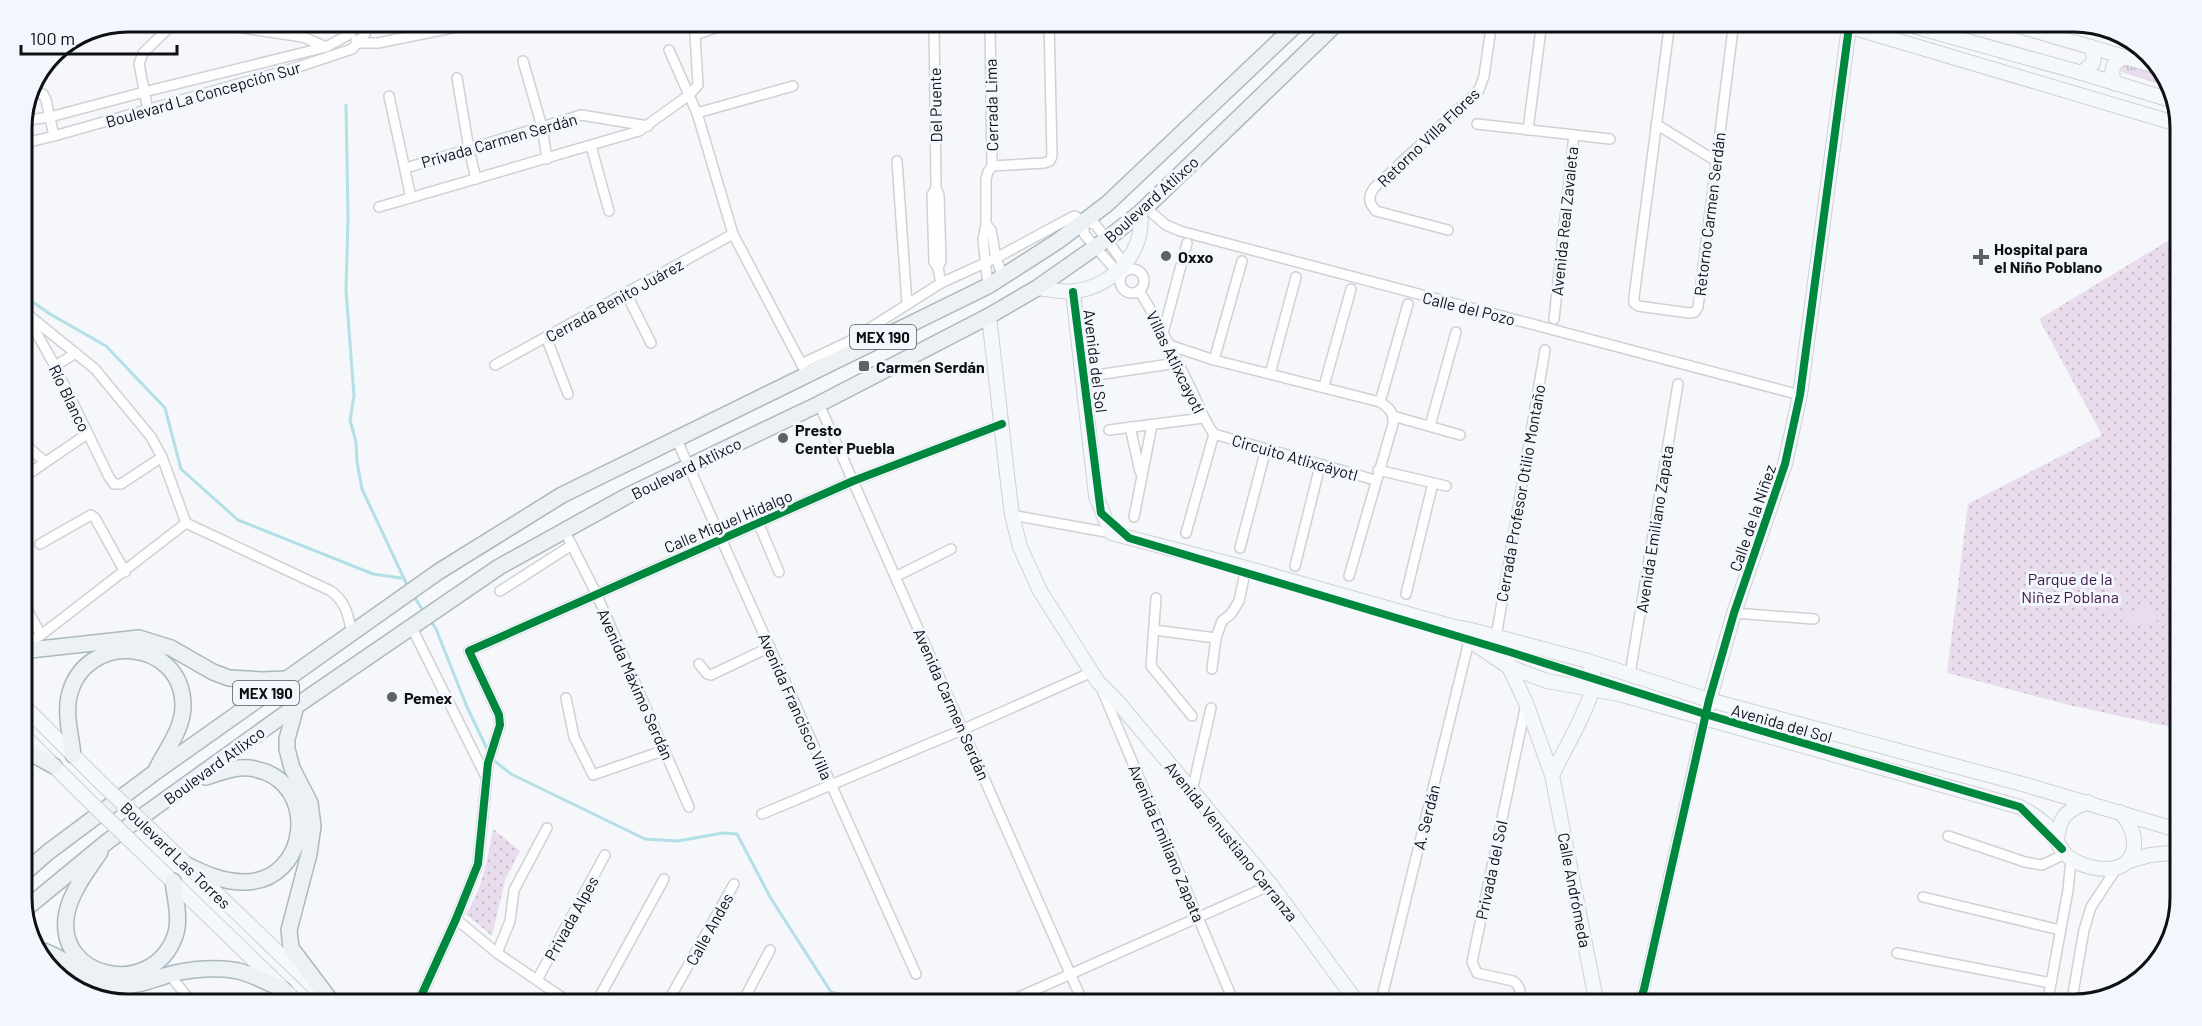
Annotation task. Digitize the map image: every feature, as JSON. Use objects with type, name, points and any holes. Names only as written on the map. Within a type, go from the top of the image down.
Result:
[{"type":"main road","name":"Boulevard Atlixco","points":[[32,866],[154,773],[438,572],[562,495],[676,438],[804,369],[988,286],[1058,242],[1107,204],[1288,32]]},
{"type":"main road","name":"Boulevard Atlixco","points":[[32,904],[108,841],[296,706],[499,567],[627,496],[819,404],[989,316],[1037,288],[1101,243],[1142,210],[1328,32]]},
{"type":"main road","name":"Calle de la Niñez","points":[[1704,719],[1734,613],[1785,464],[1800,395],[1848,32]]},
{"type":"main road","points":[[1866,32],[2170,122]]},
{"type":"main road","points":[[1899,32],[1912,45]]},
{"type":"main road","points":[[1935,32],[2166,99]]},
{"type":"main road","points":[[2040,32],[2146,64]]},
{"type":"main road","points":[[2082,73],[2093,63],[2094,56],[2091,47]]},
{"type":"main road","points":[[2124,58],[2117,61],[2113,68],[2113,78],[2146,114]]},
{"type":"main road","points":[[1073,292],[1104,282],[1123,271],[1138,243],[1142,210]]},
{"type":"main road","name":"Avenida del Sol","points":[[1037,288],[1073,292],[1096,496],[1111,533],[1246,568],[1454,627],[1470,635],[1509,668],[1547,681],[1619,694],[2020,807],[2037,816],[2057,841]]},
{"type":"main road","name":"Avenida Venustiano Carranza","points":[[989,316],[1012,514],[1020,547],[1040,591],[1095,677],[1271,885],[1351,994]]},
{"type":"main road","name":"Avenida del Sol","points":[[1470,635],[1496,637],[1588,661],[1708,700],[2088,802]]},
{"type":"main road","points":[[32,650],[139,638],[171,648],[213,672],[229,678],[286,679]]},
{"type":"main road","points":[[1509,668],[1510,652],[1519,644]]},
{"type":"main road","points":[[74,755],[68,712],[69,697],[75,679],[87,664],[103,654],[121,650],[140,651],[157,658],[171,671],[180,687],[183,706],[181,724],[154,773]]},
{"type":"main road","points":[[1552,775],[1580,720],[1592,689],[1593,671],[1588,661]]},
{"type":"main road","name":"Calle Andrómeda","points":[[1509,668],[1526,703],[1552,775],[1596,994]]},
{"type":"main road","points":[[296,706],[287,739],[287,749],[292,768],[310,803],[313,826],[289,930],[289,940],[291,948],[325,994]]},
{"type":"main road","name":"Boulevard Las Torres","points":[[32,714],[322,994]]},
{"type":"main road","name":"Boulevard Las Torres","points":[[32,744],[288,994]]},
{"type":"main road","points":[[32,754],[54,766]]},
{"type":"main road","points":[[187,865],[211,876],[229,880],[246,882],[263,878],[278,870],[290,857],[297,842],[300,823],[297,805],[287,789],[273,776],[256,769],[238,768],[189,783]]},
{"type":"main road","points":[[2170,828],[2088,802],[2065,814],[2058,826],[2057,841],[2068,857],[2098,869],[2116,869],[2129,861],[2150,855],[2170,853]]},
{"type":"main road","points":[[2120,812],[2135,837],[2134,851],[2129,861]]},
{"type":"main road","points":[[108,841],[72,898],[67,912],[66,926],[69,939],[76,955],[90,967],[104,973],[121,975],[138,973],[160,959],[175,935],[178,917],[173,881]]},
{"type":"main road","points":[[32,857],[47,853]]},
{"type":"main road","points":[[48,952],[85,976],[117,986],[138,984],[170,974],[202,969],[240,971],[284,990]]},
{"type":"street","points":[[148,110],[139,64],[143,53],[165,32]]},
{"type":"street","points":[[270,32],[303,37],[326,47]]},
{"type":"street","points":[[359,43],[366,32]]},
{"type":"street","points":[[350,34],[359,43],[378,43],[432,32]]},
{"type":"street","points":[[379,207],[639,131],[689,95],[699,82],[695,35],[704,32]]},
{"type":"street","name":"Del Puente","points":[[933,32],[936,188],[932,195],[934,261],[941,283]]},
{"type":"street","name":"Cerrada Lima","points":[[988,286],[983,239],[986,224],[986,179],[992,166],[990,32]]},
{"type":"street","points":[[992,166],[1050,161],[1052,156],[1048,32]]},
{"type":"street","name":"Retorno Villa Flores","points":[[1448,230],[1376,211],[1370,204],[1369,196],[1374,188],[1479,90],[1484,76],[1490,32]]},
{"type":"street","points":[[1528,130],[1541,32]]},
{"type":"street","name":"Retorno Carmen Serdán","points":[[1669,32],[1634,303],[1638,306],[1689,313],[1695,312],[1698,307],[1733,32]]},
{"type":"street","name":"Boulevard La Concepción Sur","points":[[32,119],[50,117],[326,47],[350,34]]},
{"type":"street","name":"Boulevard La Concepción Sur","points":[[32,141],[295,68],[352,49],[359,43]]},
{"type":"street","points":[[669,50],[697,112],[734,234],[804,369]]},
{"type":"street","points":[[523,61],[542,127],[547,159]]},
{"type":"street","points":[[457,78],[476,180]]},
{"type":"street","points":[[697,112],[793,86]]},
{"type":"street","points":[[38,93],[43,94],[54,136]]},
{"type":"street","points":[[390,96],[411,198]]},
{"type":"street","name":"Privada Carmen Serdán","points":[[406,168],[581,115],[648,126]]},
{"type":"street","name":"Avenida Real Zavaleta","points":[[1477,124],[1574,135],[1554,319]]},
{"type":"street","points":[[1656,124],[1716,161]]},
{"type":"street","points":[[1574,135],[1610,139]]},
{"type":"street","points":[[591,146],[609,211]]},
{"type":"street","points":[[897,161],[907,304]]},
{"type":"street","name":"Calle del Pozo","points":[[1142,210],[1180,231],[1800,395]]},
{"type":"street","points":[[825,359],[941,283],[996,258],[1072,217],[1076,216],[1084,222],[1095,224],[1101,243],[1123,271]]},
{"type":"street","points":[[1084,222],[1084,234],[1101,243],[1123,271]]},
{"type":"street","name":"Cerrada Lima","points":[[986,224],[993,238],[996,258],[1003,277]]},
{"type":"street","name":"Cerrada Benito Juárez","points":[[495,365],[734,234]]},
{"type":"street","points":[[1163,333],[1187,243]]},
{"type":"street","points":[[1214,360],[1242,261]]},
{"type":"street","points":[[1123,271],[1137,271],[1143,276],[1143,284],[1139,291],[1132,293],[1120,284],[1123,271]]},
{"type":"street","points":[[1270,374],[1296,277]]},
{"type":"street","points":[[1324,386],[1352,289]]},
{"type":"street","name":"Villas Atlixcayotl","points":[[1139,291],[1163,333],[1203,418],[1214,434]]},
{"type":"street","points":[[626,293],[651,343]]},
{"type":"street","points":[[1380,402],[1408,304]]},
{"type":"street","points":[[32,318],[95,369],[151,437],[162,457],[186,523],[331,591],[340,598],[347,610],[352,633]]},
{"type":"street","name":"Río Blanco","points":[[32,326],[55,366],[114,484],[121,484],[162,457]]},
{"type":"street","points":[[1430,426],[1456,332]]},
{"type":"street","points":[[546,337],[568,394]]},
{"type":"street","points":[[1169,345],[1214,360],[1324,386],[1380,402],[1389,407],[1393,416],[1393,424],[1349,576]]},
{"type":"street","name":"Cerrada Profesor Otilio Montaño","points":[[1496,637],[1545,350]]},
{"type":"street","points":[[55,366],[76,353]]},
{"type":"street","points":[[1097,375],[1177,363]]},
{"type":"street","name":"Avenida Emiliano Zapata","points":[[1630,674],[1678,384]]},
{"type":"street","name":"Avenida Carmen Serdán","points":[[819,404],[897,576],[1079,994]]},
{"type":"street","points":[[1393,416],[1460,435]]},
{"type":"street","points":[[1109,430],[1203,418]]},
{"type":"street","name":"Calle Miguel Hidalgo","points":[[486,777],[500,724],[499,715],[469,651],[853,481],[1002,424]]},
{"type":"street","points":[[1134,517],[1140,476],[1152,425]]},
{"type":"street","points":[[1130,427],[1140,476]]},
{"type":"street","points":[[32,471],[87,434]]},
{"type":"street","points":[[1186,533],[1214,434]]},
{"type":"street","name":"Circuito Atlixcáyotl","points":[[1214,434],[1320,466],[1446,486]]},
{"type":"street","name":"Avenida Francisco Villa","points":[[676,438],[916,974]]},
{"type":"street","points":[[1240,548],[1266,449]]},
{"type":"street","points":[[32,451],[45,462]]},
{"type":"street","points":[[1295,566],[1320,466]]},
{"type":"street","points":[[1406,594],[1433,483]]},
{"type":"street","name":"Avenida del Sol","points":[[1012,514],[1111,533]]},
{"type":"street","points":[[40,544],[91,515],[125,572]]},
{"type":"street","points":[[758,522],[779,572]]},
{"type":"street","points":[[32,641],[186,523]]},
{"type":"street","name":"Avenida Máximo Serdán","points":[[564,530],[596,593],[689,807]]},
{"type":"street","points":[[500,591],[572,544]]},
{"type":"street","points":[[897,576],[951,549]]},
{"type":"street","points":[[1212,669],[1216,638],[1222,621],[1231,614],[1239,601],[1246,568]]},
{"type":"street","points":[[1156,598],[1150,666],[1192,716]]},
{"type":"street","points":[[1734,613],[1814,619]]},
{"type":"street","points":[[32,618],[41,635]]},
{"type":"street","points":[[414,625],[486,777],[478,864],[422,994]]},
{"type":"street","points":[[1154,630],[1216,638]]},
{"type":"street","name":"A. Serdán","points":[[1383,994],[1470,635]]},
{"type":"street","points":[[699,664],[707,674],[711,675],[770,647]]},
{"type":"street","points":[[762,814],[1095,677]]},
{"type":"street","name":"Avenida Emiliano Zapata","points":[[1095,677],[1230,994]]},
{"type":"street","points":[[566,698],[574,737],[593,775],[665,750]]},
{"type":"street","name":"Privada del Sol","points":[[1520,994],[1518,985],[1513,981],[1477,974],[1472,962],[1526,703]]},
{"type":"street","points":[[1192,791],[1211,708]]},
{"type":"street","name":"Calle de la Niñez","points":[[1642,994],[1704,719]]},
{"type":"street","points":[[497,952],[510,921],[514,890],[547,828]]},
{"type":"street","points":[[1948,836],[2042,865],[2068,857],[2060,930],[2049,994]]},
{"type":"street","name":"Privada Alpes","points":[[537,980],[605,855]]},
{"type":"street","points":[[2073,994],[2084,930],[2091,907],[2116,869]]},
{"type":"street","points":[[601,994],[664,879]]},
{"type":"street","name":"Calle Andes","points":[[672,994],[734,884]]},
{"type":"street","points":[[1026,994],[1271,885]]},
{"type":"street","points":[[1923,897],[2060,930]]},
{"type":"street","points":[[456,919],[497,952],[557,994]]},
{"type":"street","points":[[747,994],[770,950]]},
{"type":"street","points":[[1897,953],[2051,983]]},
{"type":"street","points":[[170,974],[185,994]]},
{"type":"green space","points":[[2125,61],[2150,68],[2160,84],[2121,72]]},
{"type":"green space","name":"Parque de la Niñez Poblana","points":[[2170,240],[2170,727],[2073,706],[1947,673],[1968,504],[2102,435],[2039,319]]},
{"type":"green space","points":[[2117,587],[2127,603],[2103,612],[2090,599]]},
{"type":"green space","points":[[2154,605],[2157,622],[2124,623],[2122,614]]},
{"type":"green space","points":[[493,829],[520,851],[505,880],[492,936],[466,914],[480,884]]},
{"type":"waterway","points":[[346,105],[348,217],[346,290],[354,396],[350,420],[356,442],[362,489],[408,587]]},
{"type":"waterway","points":[[32,302],[106,346],[165,408],[181,469],[238,520],[373,574],[401,578]]},
{"type":"waterway","points":[[413,595],[424,612]]},
{"type":"waterway","points":[[430,620],[436,629],[467,707],[489,753]]},
{"type":"waterway","points":[[492,759],[511,774],[645,839],[678,841],[723,833],[737,834],[770,897],[831,992],[837,994]]},
{"type":"cycle path","points":[[1642,994],[1709,700],[1734,613],[1785,464],[1800,395],[1848,32]]},
{"type":"cycle path","points":[[1073,292],[1101,513],[1129,538],[1510,652],[1705,714],[2020,807],[2062,849]]},
{"type":"cycle path","points":[[422,994],[478,864],[488,763],[500,725],[499,715],[469,651],[853,481],[1002,424]]},
{"type":"place","name":"Oxxo","points":[[1166,256]]},
{"type":"place","name":"Hospital para el Niño Poblano","points":[[1981,257]]},
{"type":"place","name":"Carmen Serdán","points":[[864,366]]},
{"type":"place","name":"Presto Center Puebla","points":[[783,438]]},
{"type":"place","name":"Pemex","points":[[392,697]]}]
